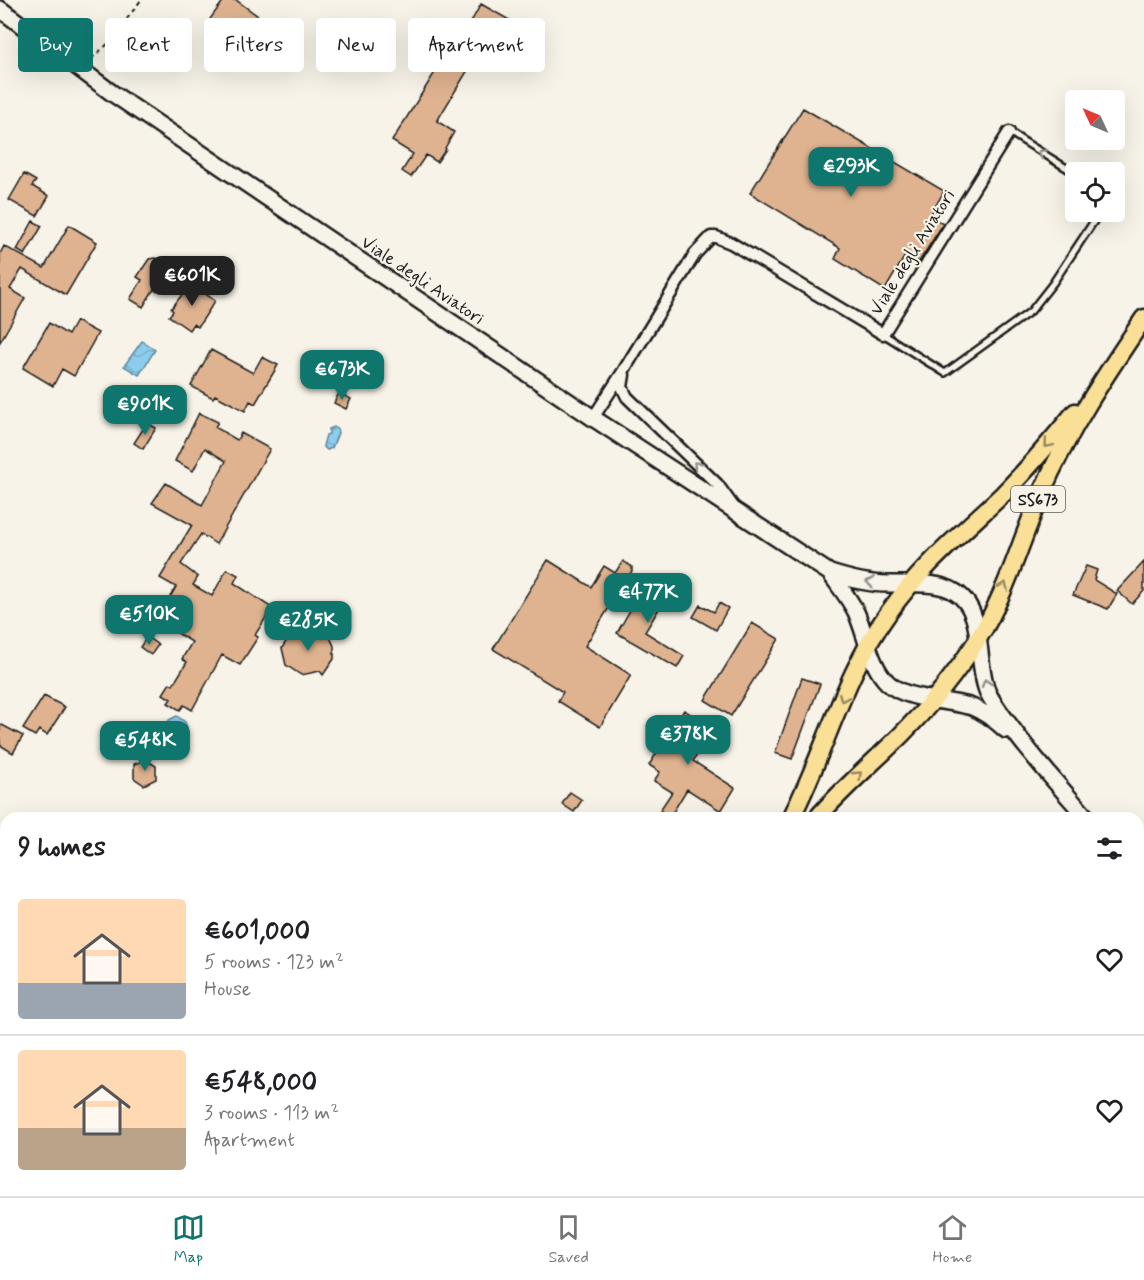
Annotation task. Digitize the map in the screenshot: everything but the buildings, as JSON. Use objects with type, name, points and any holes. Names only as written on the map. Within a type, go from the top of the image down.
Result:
[{"type":"main road","name":"Viale degli Aviatori","points":[[0,9],[18,22]]},
{"type":"main road","name":"Viale degli Aviatori","points":[[84,72],[122,100],[593,418],[830,573],[872,583],[911,584]]},
{"type":"main road","name":"SS673","points":[[794,812],[849,684],[868,645],[888,612],[911,584],[1037,458],[1111,366],[1144,318]]},
{"type":"main road","name":"SS673","points":[[823,812],[902,734],[957,670],[979,639],[1002,593],[1047,480],[1111,366]]},
{"type":"main road","name":"Viale degli Aviatori","points":[[830,573],[854,609],[868,645]]},
{"type":"main road","points":[[911,584],[944,587],[961,596],[971,611],[979,639],[980,663],[988,693],[1028,750],[1082,812]]},
{"type":"main road","points":[[868,645],[881,675],[890,685],[904,693],[970,706],[983,712],[1028,750]]},
{"type":"street","name":"Viale degli Aviatori","points":[[624,370],[700,246],[711,237],[731,243],[883,334],[1009,132]]},
{"type":"street","points":[[593,418],[624,370]]},
{"type":"street","points":[[624,370],[622,387],[627,397],[717,484],[735,509]]},
{"type":"lane","points":[[1009,132],[1065,167]]},
{"type":"lane","points":[[883,334],[945,373],[1031,311],[1093,222]]},
{"type":"path","points":[[93,56],[109,43],[141,0]]},
{"type":"water","points":[[142,341],[155,350],[139,375],[124,366]]},
{"type":"water","points":[[334,427],[338,433],[332,448],[327,450],[323,446],[326,435],[329,434],[329,429]]},
{"type":"water","points":[[177,716],[185,722],[187,727],[179,737],[180,742],[178,743],[172,742],[172,734],[166,733],[165,729],[169,720]]}]
